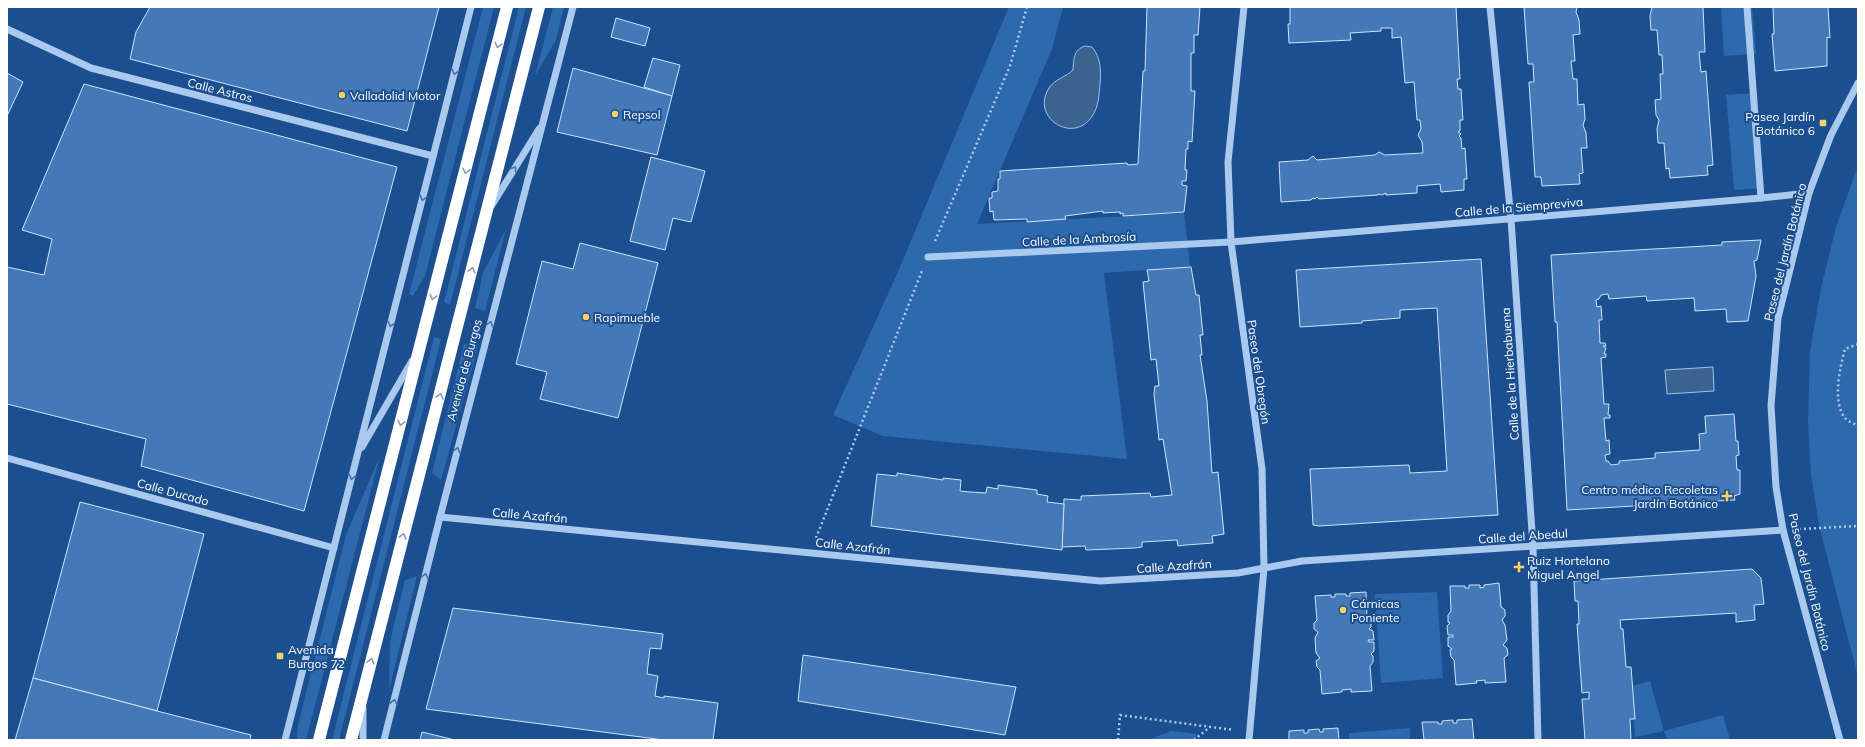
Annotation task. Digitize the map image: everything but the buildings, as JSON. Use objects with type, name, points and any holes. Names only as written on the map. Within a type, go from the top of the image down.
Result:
[{"type":"highway","points":[[319,740],[507,7]]},
{"type":"highway","name":"Avenida de Burgos","points":[[351,740],[539,7]]},
{"type":"street","points":[[285,740],[472,7]]},
{"type":"street","name":"Avenida de Burgos","points":[[384,740],[440,517],[573,7]]},
{"type":"street","name":"Paseo del Obregón","points":[[1244,7],[1228,162],[1231,242],[1262,469],[1264,568],[1250,736]]},
{"type":"street","name":"Calle de la Hierbabuena","points":[[1490,7],[1511,219],[1533,546],[1538,740]]},
{"type":"street","points":[[1747,7],[1761,198]]},
{"type":"street","name":"Calle Astros","points":[[7,29],[91,68],[433,156]]},
{"type":"street","name":"Paseo del Jardín Botánico","points":[[1840,740],[1783,530],[1776,487],[1771,406],[1778,318],[1809,193],[1831,135],[1858,83]]},
{"type":"street","points":[[486,214],[543,122]]},
{"type":"street","name":"Calle de la Siempreviva","points":[[1231,242],[1809,193]]},
{"type":"street","name":"Calle de la Ambrosía","points":[[928,257],[1231,242]]},
{"type":"street","points":[[358,454],[421,347]]},
{"type":"street","name":"Calle Ducado","points":[[7,458],[334,548]]},
{"type":"street","name":"Calle Azafrán","points":[[440,517],[1100,581],[1238,573],[1264,568]]},
{"type":"street","name":"Calle del Abedul","points":[[1264,568],[1302,561],[1783,530]]},
{"type":"street","points":[[363,694],[363,740]]},
{"type":"path","points":[[810,553],[928,257],[1010,66],[1027,7]]},
{"type":"path","points":[[1858,344],[1845,349],[1838,378],[1839,402],[1845,418],[1858,427]]},
{"type":"path","points":[[1783,530],[1858,526]]},
{"type":"path","points":[[1118,740],[1120,715],[1210,727],[1250,736]]},
{"type":"path","points":[[1194,740],[1210,727]]},
{"type":"shaded area","points":[[483,7],[494,7],[425,276],[413,296],[409,294]]},
{"type":"shaded area","points":[[519,7],[526,7],[450,305],[444,302]]},
{"type":"shaded area","points":[[553,7],[564,7],[556,40],[535,76]]},
{"type":"shaded area","points":[[1009,7],[1063,7],[1052,49],[977,224],[1184,213],[1190,267],[1104,273],[1127,459],[883,436],[833,415],[897,274]]},
{"type":"shaded area","points":[[1721,7],[1752,7],[1756,54],[1724,56]]},
{"type":"shaded area","points":[[1085,46],[1092,47],[1100,64],[1098,101],[1095,111],[1087,122],[1078,127],[1068,128],[1058,125],[1050,119],[1045,110],[1045,99],[1051,85],[1073,70],[1076,52]]},
{"type":"shaded area","points":[[1756,93],[1763,188],[1734,190],[1726,95]]},
{"type":"shaded area","points":[[1858,166],[1858,677],[1819,525],[1811,475],[1808,423],[1810,351],[1821,288],[1836,227]]},
{"type":"shaded area","points":[[506,229],[485,311],[475,308],[483,273]]},
{"type":"shaded area","points":[[434,337],[441,339],[339,740],[332,740]]},
{"type":"shaded area","points":[[464,344],[478,347],[441,480],[432,473]]},
{"type":"shaded area","points":[[1713,367],[1714,391],[1667,394],[1665,370]]},
{"type":"shaded area","points":[[380,456],[306,740],[297,740],[298,725],[346,535]]},
{"type":"shaded area","points":[[417,576],[389,690],[390,641],[405,580]]},
{"type":"shaded area","points":[[1437,592],[1443,678],[1381,683],[1375,594]]},
{"type":"shaded area","points":[[1650,681],[1664,731],[1635,737],[1631,686]]},
{"type":"shaded area","points":[[1723,715],[1730,740],[1667,740],[1664,731]]},
{"type":"shaded area","points":[[1410,728],[1410,740],[1349,740],[1349,733]]},
{"type":"shaded area","points":[[1171,731],[1197,734],[1196,740],[1148,740]]},
{"type":"place","name":"Valladolid Motor","points":[[342,95]]},
{"type":"place","name":"Repsol","points":[[615,114]]},
{"type":"place","name":"Paseo Jardín Botánico 6","points":[[1823,123]]},
{"type":"place","name":"Rapimueble","points":[[586,317]]},
{"type":"place","name":"Centro médico Recoletas Jardín Botánico","points":[[1727,496]]},
{"type":"place","name":"Ruiz Hortelano Miguel Angel","points":[[1519,567]]},
{"type":"place","name":"Cárnicas Poniente","points":[[1343,610]]},
{"type":"place","name":"Avenida Burgos 72","points":[[280,656]]}]
